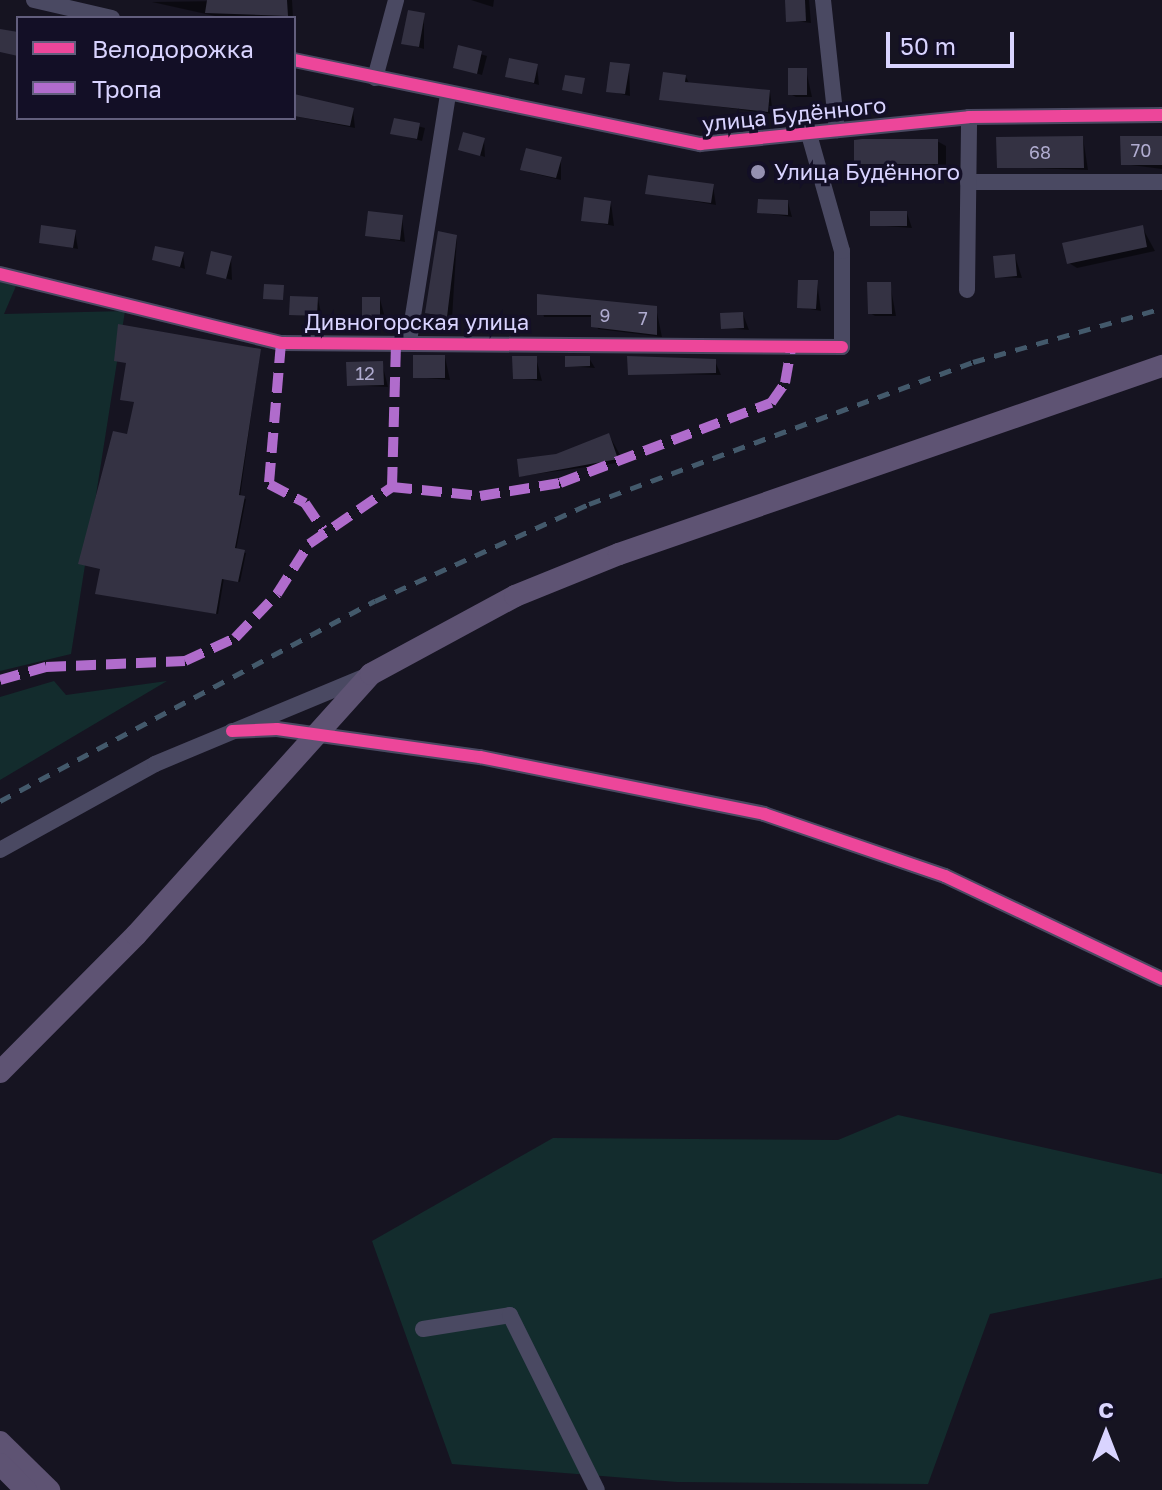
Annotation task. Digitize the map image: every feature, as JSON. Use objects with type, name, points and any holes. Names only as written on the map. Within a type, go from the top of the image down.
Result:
[{"type":"main road","points":[[0,1072],[319,738],[371,674],[515,596],[619,554],[1162,366]]},
{"type":"main road","points":[[0,1442],[49,1490]]},
{"type":"main road","points":[[0,1464],[26,1490]]},
{"type":"street","points":[[34,0],[103,16]]},
{"type":"street","points":[[375,78],[396,0]]},
{"type":"street","points":[[823,0],[837,130]]},
{"type":"street","name":"улица Будённого","points":[[296,60],[657,141],[809,134],[969,117],[1162,115]]},
{"type":"street","points":[[409,341],[448,94]]},
{"type":"street","points":[[967,290],[969,117]]},
{"type":"street","name":"Дивногорская улица","points":[[0,274],[281,343],[409,341],[842,347],[842,251],[809,134]]},
{"type":"street","points":[[968,182],[1162,182]]},
{"type":"street","points":[[0,850],[232,731],[371,674]]},
{"type":"street","points":[[232,731],[319,738],[576,772],[850,839],[1162,979]]},
{"type":"street","points":[[423,1329],[510,1315],[597,1490]]},
{"type":"green space","points":[[0,282],[16,286],[4,314],[125,311],[71,654],[0,671]]},
{"type":"green space","points":[[54,681],[66,695],[167,681],[0,780],[0,697]]},
{"type":"green space","points":[[898,1115],[1162,1174],[1162,1278],[990,1314],[928,1484],[677,1482],[452,1464],[372,1241],[553,1138],[838,1140]]},
{"type":"building","points":[[207,0],[287,0],[288,16],[205,13]]},
{"type":"building","points":[[785,0],[805,0],[806,21],[786,22]]},
{"type":"building","points":[[408,10],[425,13],[419,47],[401,44]]},
{"type":"building","points":[[0,29],[16,32],[16,56],[0,52]]},
{"type":"building","points":[[458,45],[482,51],[477,74],[453,68]]},
{"type":"building","points":[[509,58],[538,64],[534,83],[505,77]]},
{"type":"building","points":[[610,62],[630,64],[625,94],[606,92]]},
{"type":"building","points":[[788,68],[807,68],[807,95],[788,95]]},
{"type":"building","points":[[663,72],[686,75],[685,82],[770,90],[768,112],[659,100]]},
{"type":"building","points":[[565,75],[585,78],[582,94],[562,90]]},
{"type":"building","points":[[296,94],[354,108],[350,126],[296,116]]},
{"type":"building","points":[[394,118],[420,123],[417,139],[390,134]]},
{"type":"building","points":[[463,132],[485,138],[480,156],[458,150]]},
{"type":"building","points":[[1083,136],[1084,168],[997,168],[996,137]]},
{"type":"building","points":[[1120,136],[1162,136],[1162,165],[1121,165]]},
{"type":"building","points":[[938,139],[938,164],[854,164],[854,140]]},
{"type":"building","points":[[526,148],[562,157],[556,178],[520,170]]},
{"type":"building","points":[[648,175],[714,184],[711,203],[645,194]]},
{"type":"building","points":[[584,197],[611,201],[608,224],[581,221]]},
{"type":"building","points":[[758,199],[788,200],[788,215],[757,213]]},
{"type":"building","points":[[368,211],[403,215],[400,240],[365,236]]},
{"type":"building","points":[[870,211],[907,211],[907,226],[870,226]]},
{"type":"building","points":[[41,225],[76,230],[73,248],[39,243]]},
{"type":"building","points":[[1143,225],[1147,247],[1067,264],[1062,243]]},
{"type":"building","points":[[438,231],[457,235],[447,317],[425,313]]},
{"type":"building","points":[[155,246],[184,252],[180,267],[152,260]]},
{"type":"building","points":[[211,251],[232,256],[226,279],[206,274]]},
{"type":"building","points":[[1015,254],[1017,276],[995,278],[993,256]]},
{"type":"building","points":[[798,280],[818,280],[816,309],[797,308]]},
{"type":"building","points":[[867,282],[891,282],[892,314],[868,314]]},
{"type":"building","points":[[264,284],[284,285],[283,300],[263,299]]},
{"type":"building","points":[[537,294],[657,306],[657,335],[591,327],[591,315],[537,315]]},
{"type":"building","points":[[290,296],[318,297],[317,316],[289,315]]},
{"type":"building","points":[[362,297],[380,297],[380,316],[362,316]]},
{"type":"building","points":[[743,312],[744,328],[721,329],[720,313]]},
{"type":"building","points":[[118,324],[261,349],[239,495],[245,496],[235,548],[245,550],[238,582],[222,579],[216,614],[95,594],[100,569],[78,564],[113,431],[127,434],[134,402],[120,400],[126,363],[114,361]]},
{"type":"building","points":[[413,355],[445,355],[445,378],[413,378]]},
{"type":"building","points":[[512,356],[537,356],[537,379],[513,379]]},
{"type":"building","points":[[565,356],[590,356],[590,366],[565,367]]},
{"type":"building","points":[[627,356],[716,359],[716,373],[628,375]]},
{"type":"building","points":[[383,361],[384,385],[347,386],[346,362]]},
{"type":"building","points":[[609,433],[618,459],[519,477],[517,459],[556,454]]},
{"type":"railway","points":[[0,801],[375,601],[589,504],[973,362],[1162,308]]},
{"type":"marked path","points":[[281,343],[269,484],[305,503],[323,530]]},
{"type":"marked path","points":[[392,487],[396,343]]},
{"type":"marked path","points":[[0,680],[46,667],[185,661],[235,638],[277,594],[309,544],[392,487],[480,496],[560,483],[771,403],[785,383],[791,349]]},
{"type":"cycle path","points":[[296,60],[700,144],[969,117],[1162,115]]},
{"type":"cycle path","points":[[0,274],[281,343],[842,347]]},
{"type":"cycle path","points":[[232,731],[277,729],[480,757],[764,814],[945,876],[1162,979]]},
{"type":"place","name":"Улица Будённого","points":[[758,172]]}]
